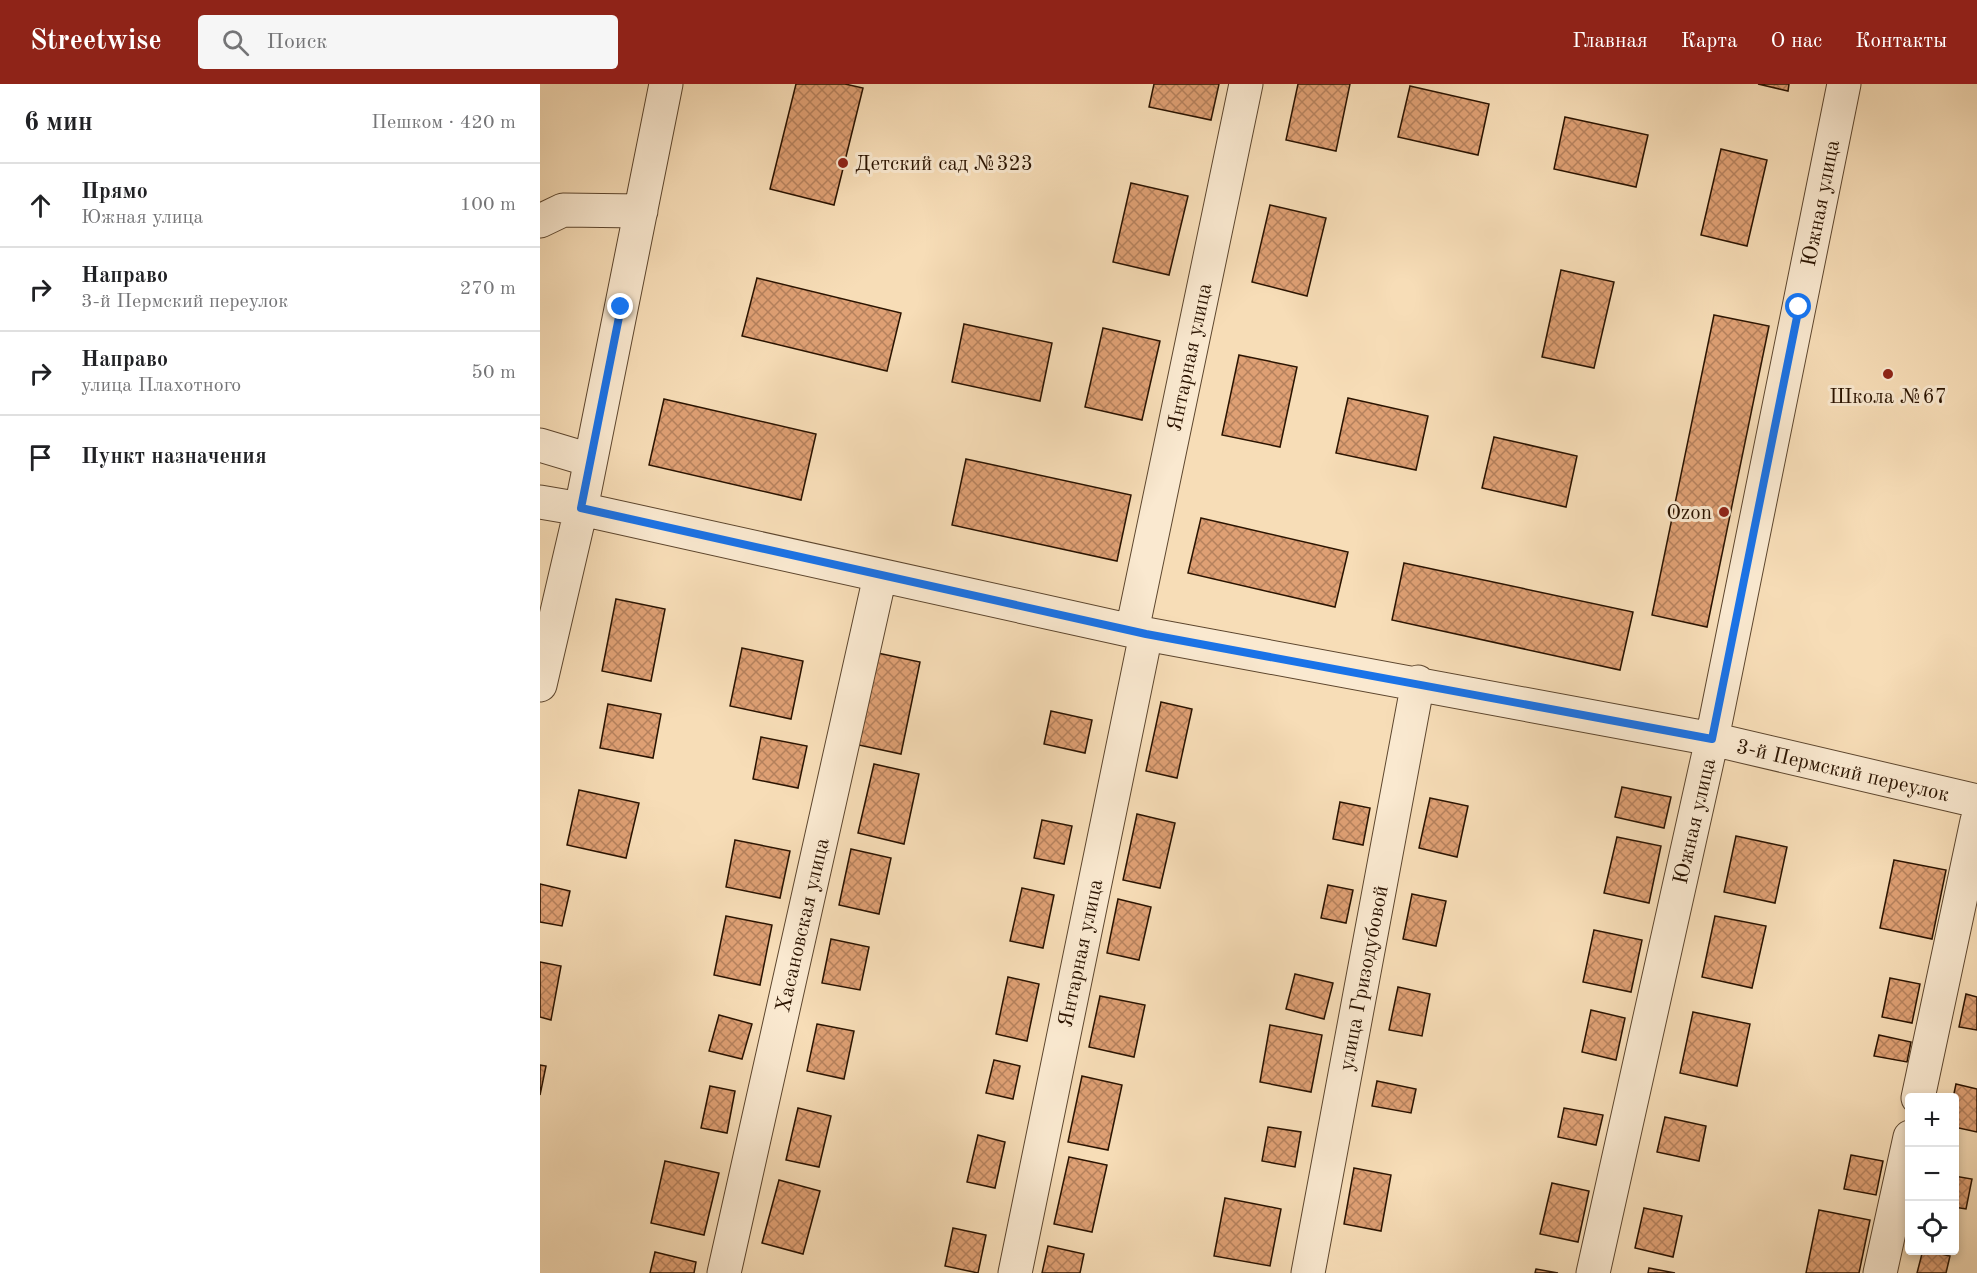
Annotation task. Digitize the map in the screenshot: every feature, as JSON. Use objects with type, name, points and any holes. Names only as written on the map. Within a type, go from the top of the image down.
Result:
[{"type":"street","points":[[540,685],[581,508],[666,84]]},
{"type":"street","name":"Янтарная улица","points":[[1015,1273],[1246,84]]},
{"type":"street","name":"Южная улица","points":[[1593,1273],[1712,739],[1844,84]]},
{"type":"street","points":[[552,215],[641,211]]},
{"type":"street","points":[[540,445],[590,460]]},
{"type":"street","name":"3-й Пермский переулок","points":[[540,502],[581,508],[1139,632],[1418,682],[1712,739],[1977,801]]},
{"type":"street","name":"Хасановская улица","points":[[724,1273],[880,576]]},
{"type":"street","name":"улица Гризодубовой","points":[[1308,1273],[1418,682]]},
{"type":"street","points":[[1919,1093],[1977,821]]},
{"type":"street","points":[[1880,1273],[1908,1147]]},
{"type":"building","points":[[796,84],[845,84],[863,88],[834,205],[770,189]]},
{"type":"building","points":[[1154,84],[1219,84],[1211,120],[1149,107]]},
{"type":"building","points":[[1298,84],[1350,84],[1336,151],[1286,140]]},
{"type":"building","points":[[1758,84],[1789,84],[1788,91]]},
{"type":"building","points":[[1410,86],[1489,104],[1478,155],[1398,137]]},
{"type":"building","points":[[1565,117],[1648,135],[1636,187],[1554,169]]},
{"type":"building","points":[[1721,149],[1767,160],[1747,246],[1701,235]]},
{"type":"building","points":[[1131,183],[1188,196],[1169,275],[1113,262]]},
{"type":"building","points":[[1270,205],[1326,218],[1307,296],[1252,282]]},
{"type":"building","points":[[1561,270],[1614,282],[1594,368],[1542,357]]},
{"type":"building","points":[[757,278],[901,313],[887,371],[742,336]]},
{"type":"building","points":[[1714,315],[1769,326],[1707,627],[1652,615]]},
{"type":"building","points":[[964,324],[1052,343],[1040,401],[952,382]]},
{"type":"building","points":[[1103,328],[1160,341],[1142,420],[1085,407]]},
{"type":"building","points":[[1239,355],[1297,367],[1280,447],[1222,435]]},
{"type":"building","points":[[1348,398],[1428,416],[1416,470],[1336,453]]},
{"type":"building","points":[[664,399],[816,434],[801,500],[649,465]]},
{"type":"building","points":[[1494,437],[1577,456],[1566,507],[1482,488]]},
{"type":"building","points":[[966,459],[1131,495],[1117,561],[952,525]]},
{"type":"building","points":[[1201,518],[1348,552],[1335,607],[1188,573]]},
{"type":"building","points":[[1404,563],[1633,612],[1620,670],[1392,620]]},
{"type":"building","points":[[616,599],[665,609],[651,681],[602,671]]},
{"type":"building","points":[[742,648],[803,661],[791,719],[730,706]]},
{"type":"building","points":[[873,652],[920,662],[901,754],[854,744]]},
{"type":"building","points":[[1161,702],[1192,709],[1177,778],[1146,771]]},
{"type":"building","points":[[608,704],[661,714],[653,758],[600,748]]},
{"type":"building","points":[[1051,711],[1092,720],[1085,753],[1044,744]]},
{"type":"building","points":[[761,737],[807,746],[798,788],[753,779]]},
{"type":"building","points":[[874,764],[919,774],[904,844],[858,833]]},
{"type":"building","points":[[1622,787],[1671,797],[1664,828],[1615,817]]},
{"type":"building","points":[[579,790],[639,803],[626,858],[567,845]]},
{"type":"building","points":[[1430,798],[1468,806],[1457,857],[1419,848]]},
{"type":"building","points":[[1340,802],[1370,808],[1363,845],[1333,839]]},
{"type":"building","points":[[1137,814],[1175,823],[1160,888],[1123,880]]},
{"type":"building","points":[[1042,820],[1072,826],[1064,864],[1034,858]]},
{"type":"building","points":[[1736,836],[1787,847],[1775,903],[1724,892]]},
{"type":"building","points":[[1617,837],[1661,846],[1649,903],[1604,893]]},
{"type":"building","points":[[735,840],[790,851],[780,898],[726,887]]},
{"type":"building","points":[[851,849],[891,858],[879,914],[839,905]]},
{"type":"building","points":[[1894,860],[1946,870],[1932,939],[1880,928]]},
{"type":"building","points":[[540,884],[570,891],[562,926],[540,922]]},
{"type":"building","points":[[1328,885],[1353,890],[1346,923],[1321,918]]},
{"type":"building","points":[[1022,888],[1054,895],[1043,948],[1010,941]]},
{"type":"building","points":[[1412,894],[1446,901],[1436,946],[1403,939]]},
{"type":"building","points":[[1118,899],[1151,907],[1139,960],[1107,953]]},
{"type":"building","points":[[726,916],[772,925],[760,985],[714,975]]},
{"type":"building","points":[[1715,916],[1766,926],[1752,988],[1702,977]]},
{"type":"building","points":[[1594,930],[1642,940],[1631,992],[1583,982]]},
{"type":"building","points":[[831,939],[869,947],[860,990],[822,983]]},
{"type":"building","points":[[540,962],[561,966],[551,1020],[540,1017]]},
{"type":"building","points":[[1295,974],[1333,983],[1324,1019],[1286,1009]]},
{"type":"building","points":[[1008,977],[1039,984],[1027,1041],[996,1034]]},
{"type":"building","points":[[1890,978],[1920,984],[1912,1023],[1882,1017]]},
{"type":"building","points":[[1398,987],[1430,994],[1422,1036],[1389,1030]]},
{"type":"building","points":[[1966,994],[1977,997],[1977,1030],[1959,1027]]},
{"type":"building","points":[[1100,996],[1145,1005],[1134,1057],[1089,1047]]},
{"type":"building","points":[[1591,1010],[1625,1018],[1616,1060],[1582,1052]]},
{"type":"building","points":[[1693,1012],[1750,1024],[1737,1086],[1680,1073]]},
{"type":"building","points":[[719,1015],[752,1024],[742,1059],[709,1051]]},
{"type":"building","points":[[817,1024],[854,1031],[844,1079],[807,1071]]},
{"type":"building","points":[[1270,1025],[1322,1035],[1311,1092],[1260,1082]]},
{"type":"building","points":[[1879,1035],[1911,1042],[1907,1062],[1874,1056]]},
{"type":"building","points":[[994,1060],[1020,1066],[1013,1099],[986,1093]]},
{"type":"building","points":[[540,1065],[546,1066],[540,1095]]},
{"type":"building","points":[[1082,1076],[1122,1085],[1108,1150],[1068,1142]]},
{"type":"building","points":[[1377,1081],[1416,1089],[1411,1113],[1372,1106]]},
{"type":"building","points":[[1956,1084],[1977,1089],[1977,1132],[1959,1128],[1959,1093],[1954,1093]]},
{"type":"building","points":[[710,1086],[735,1091],[727,1133],[701,1128]]},
{"type":"building","points":[[798,1108],[831,1116],[819,1167],[786,1160]]},
{"type":"building","points":[[1564,1108],[1603,1115],[1596,1145],[1558,1137]]},
{"type":"building","points":[[1665,1117],[1706,1126],[1699,1161],[1657,1152]]},
{"type":"building","points":[[1268,1127],[1301,1132],[1295,1167],[1262,1161]]},
{"type":"building","points":[[978,1135],[1005,1142],[995,1188],[967,1182]]},
{"type":"building","points":[[1851,1155],[1883,1161],[1876,1195],[1844,1189]]},
{"type":"building","points":[[1069,1157],[1107,1165],[1092,1232],[1054,1224]]},
{"type":"building","points":[[665,1161],[719,1173],[704,1235],[651,1223]]},
{"type":"building","points":[[1354,1168],[1391,1175],[1381,1231],[1344,1224]]},
{"type":"building","points":[[1959,1177],[1972,1179],[1966,1209],[1959,1208]]},
{"type":"building","points":[[779,1180],[820,1191],[803,1254],[762,1243]]},
{"type":"building","points":[[1552,1183],[1589,1191],[1578,1242],[1540,1234]]},
{"type":"building","points":[[1225,1198],[1281,1209],[1270,1266],[1214,1256]]},
{"type":"building","points":[[1644,1208],[1682,1216],[1673,1257],[1635,1248]]},
{"type":"building","points":[[1819,1210],[1870,1220],[1859,1273],[1806,1273]]},
{"type":"building","points":[[953,1228],[986,1235],[978,1273],[945,1266]]},
{"type":"building","points":[[1048,1246],[1084,1254],[1080,1273],[1042,1273]]},
{"type":"building","points":[[655,1252],[696,1262],[694,1273],[650,1273]]},
{"type":"building","points":[[1922,1255],[1950,1256],[1946,1273],[1917,1273]]},
{"type":"building","points":[[1649,1268],[1675,1273],[1648,1273]]},
{"type":"building","points":[[1536,1269],[1558,1273],[1535,1273]]},
{"type":"place","name":"Детский сад №323","points":[[843,163]]},
{"type":"place","name":"Школа №67","points":[[1888,374]]},
{"type":"place","name":"Ozon","points":[[1724,512]]},
{"type":"route","points":[[621,307],[581,508],[1146,634],[1418,682],[1712,739],[1799,307]]}]
